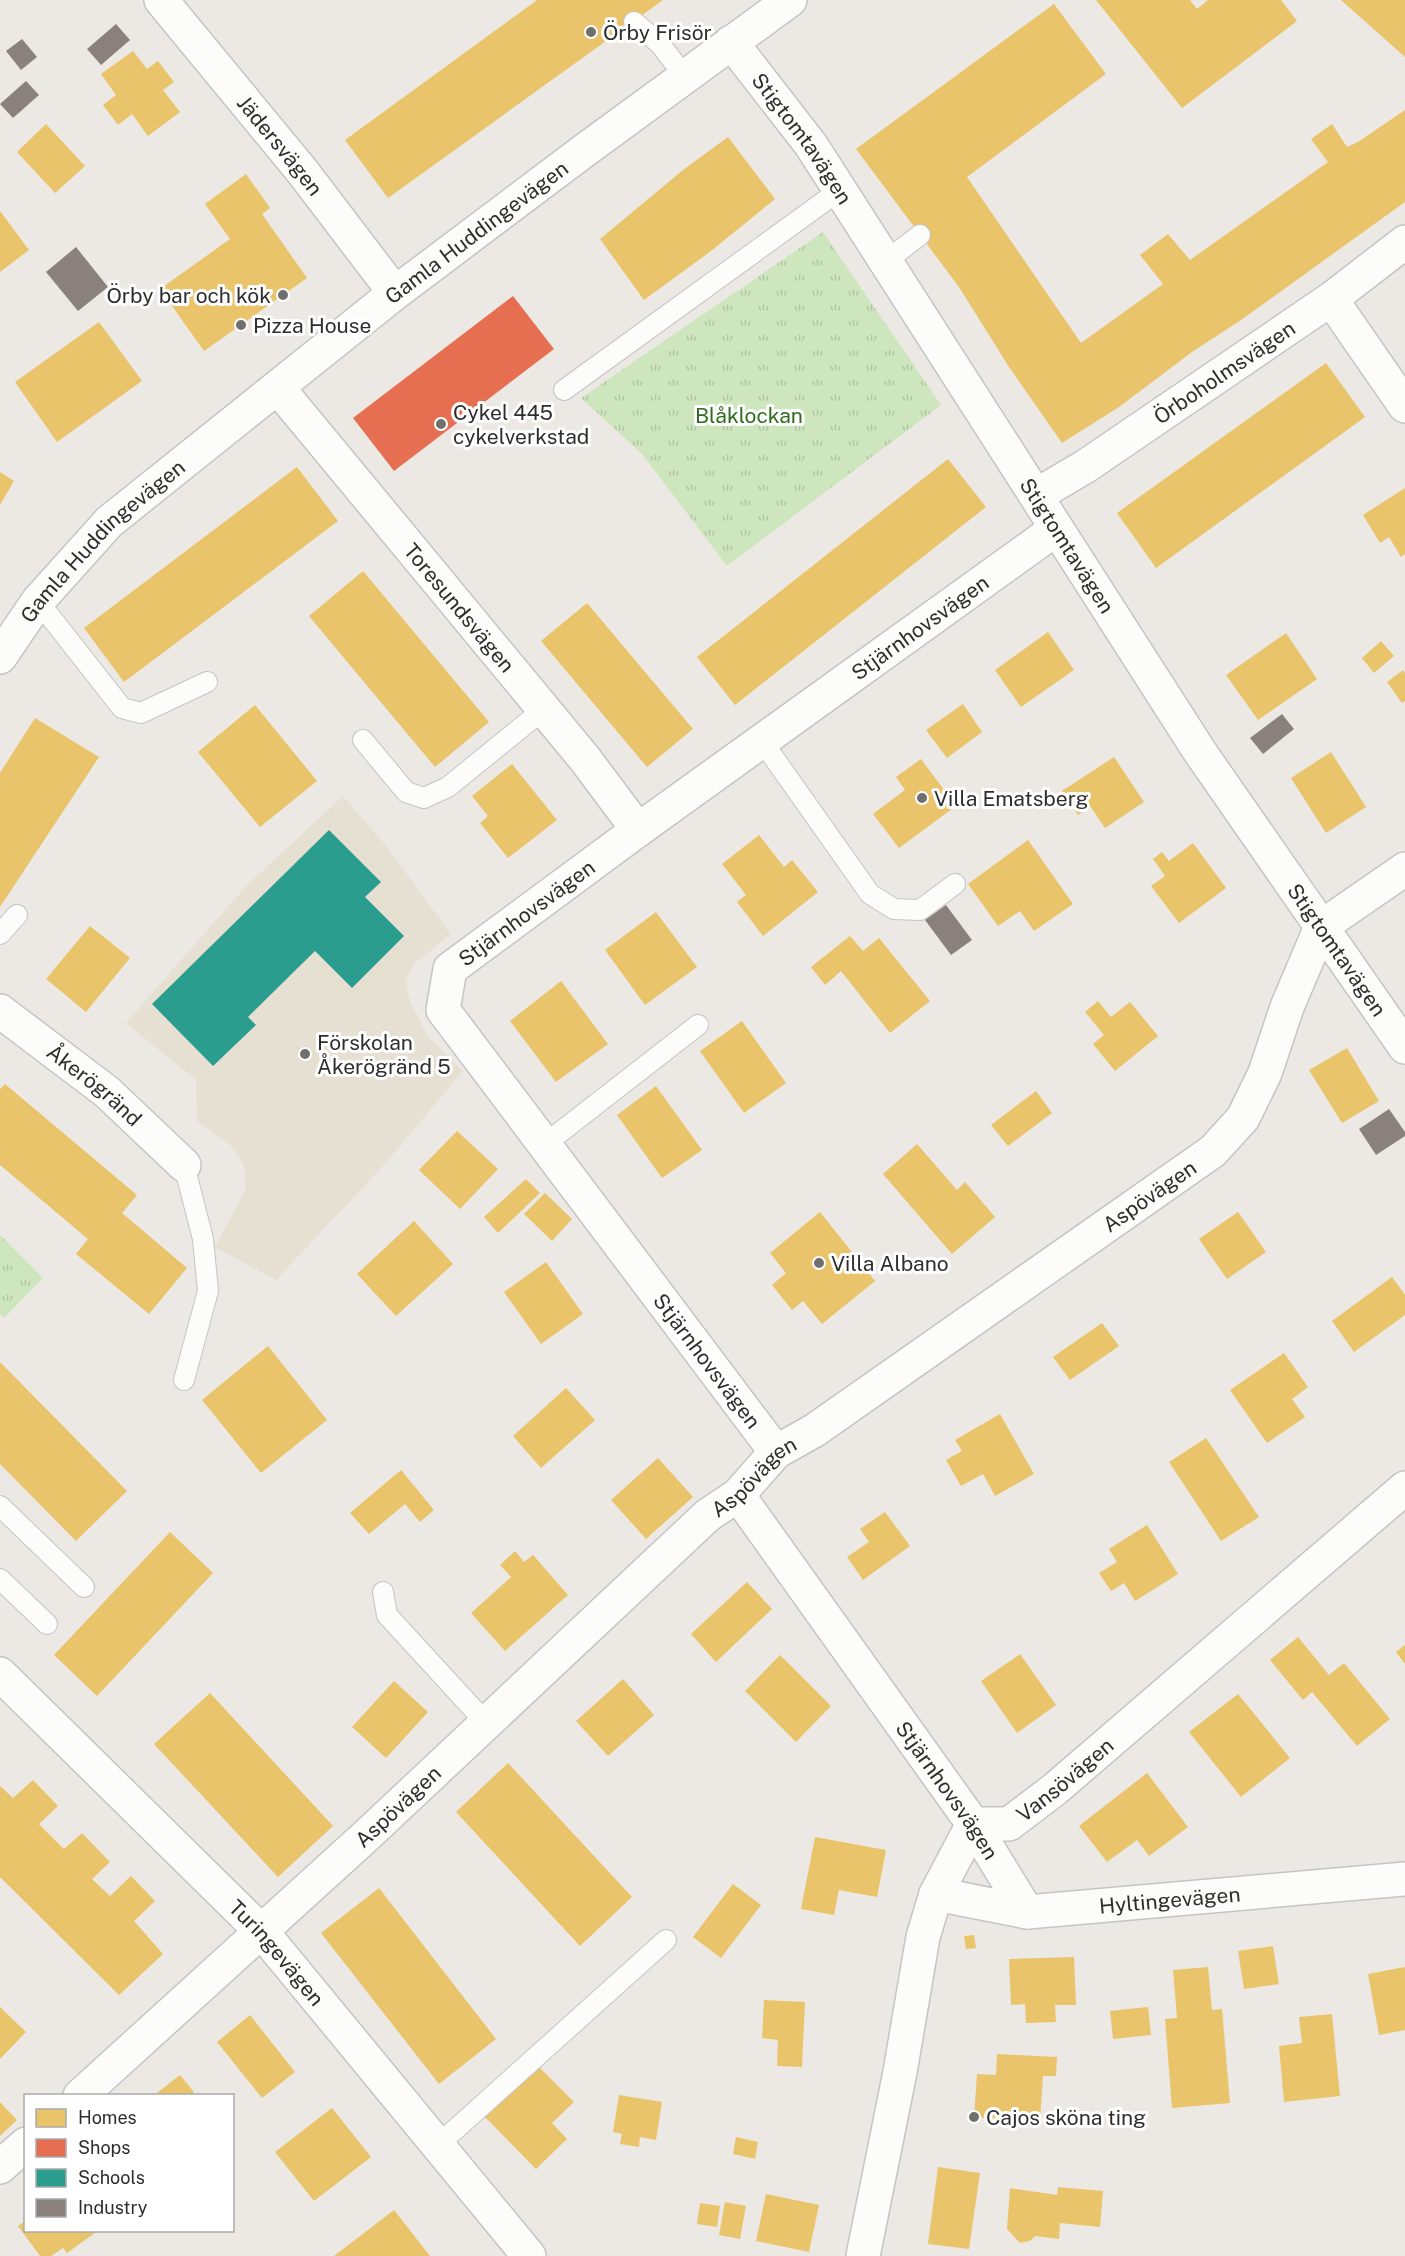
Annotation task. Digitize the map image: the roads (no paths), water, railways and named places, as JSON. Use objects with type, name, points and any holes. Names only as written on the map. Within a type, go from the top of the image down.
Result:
[{"type":"street","name":"Jädersvägen","points":[[161,0],[302,171],[396,293]]},
{"type":"street","name":"Gamla Huddingevägen","points":[[0,657],[39,602],[109,522],[396,293],[790,0]]},
{"type":"street","name":"Stigtomtavägen","points":[[731,42],[811,145],[1200,752],[1405,1047]]},
{"type":"street","name":"Örboholmsvägen","points":[[1037,495],[1086,466],[1331,299],[1405,242]]},
{"type":"street","points":[[1331,299],[1405,406]]},
{"type":"street","name":"Toresundsvägen","points":[[278,388],[585,759],[638,830]]},
{"type":"street","name":"Stjärnhovsvägen","points":[[776,1452],[443,1010],[450,969],[638,830],[1056,529]]},
{"type":"street","points":[[1321,927],[1405,869]]},
{"type":"street","name":"Aspövägen","points":[[82,2094],[487,1724],[708,1515],[738,1495],[776,1452],[815,1430],[1213,1151],[1243,1118],[1265,1073],[1287,1007],[1321,927]]},
{"type":"street","name":"Åkerögränd","points":[[0,1011],[107,1092],[184,1164]]},
{"type":"street","name":"Vansövägen","points":[[973,1824],[1009,1824],[1055,1789],[1405,1488]]},
{"type":"street","name":"Stjärnhovsvägen","points":[[738,1495],[973,1824],[1027,1912]]},
{"type":"street","name":"Turingevägen","points":[[0,1674],[262,1932],[529,2256]]},
{"type":"street","points":[[862,2256],[900,2072],[923,1937],[936,1894],[973,1824]]},
{"type":"street","name":"Hyltingevägen","points":[[936,1894],[1027,1912],[1405,1879]]},
{"type":"street","points":[[0,2166],[24,2146]]},
{"type":"lane","points":[[634,22],[660,44],[685,77]]},
{"type":"lane","points":[[564,390],[840,190]]},
{"type":"lane","points":[[885,261],[920,235]]},
{"type":"lane","points":[[39,602],[122,708],[141,713],[207,682]]},
{"type":"lane","points":[[363,740],[406,792],[424,798],[448,787],[544,709]]},
{"type":"lane","points":[[762,741],[870,894],[894,909],[920,910],[955,884]]},
{"type":"lane","points":[[0,934],[17,915]]},
{"type":"lane","points":[[545,1144],[698,1025]]},
{"type":"lane","points":[[184,1164],[202,1239],[208,1291],[184,1380]]},
{"type":"lane","points":[[0,1506],[84,1587]]},
{"type":"lane","points":[[0,1579],[47,1624]]},
{"type":"lane","points":[[383,1592],[387,1615],[487,1724]]},
{"type":"lane","points":[[438,2145],[666,1940]]},
{"type":"place","name":"Örby Frisör","points":[[591,32]]},
{"type":"place","name":"Örby bar och kök","points":[[283,295]]},
{"type":"place","name":"Pizza House","points":[[241,325]]},
{"type":"place","name":"Cykel 445 cykelverkstad","points":[[441,424]]},
{"type":"place","name":"Villa Ematsberg","points":[[922,798]]},
{"type":"place","name":"Förskolan Åkerögränd 5","points":[[305,1054]]},
{"type":"place","name":"Villa Albano","points":[[819,1263]]},
{"type":"place","name":"Cajos sköna ting","points":[[974,2117]]},
{"type":"park label","name":"Blåklockan","points":[[749,415]]}]
